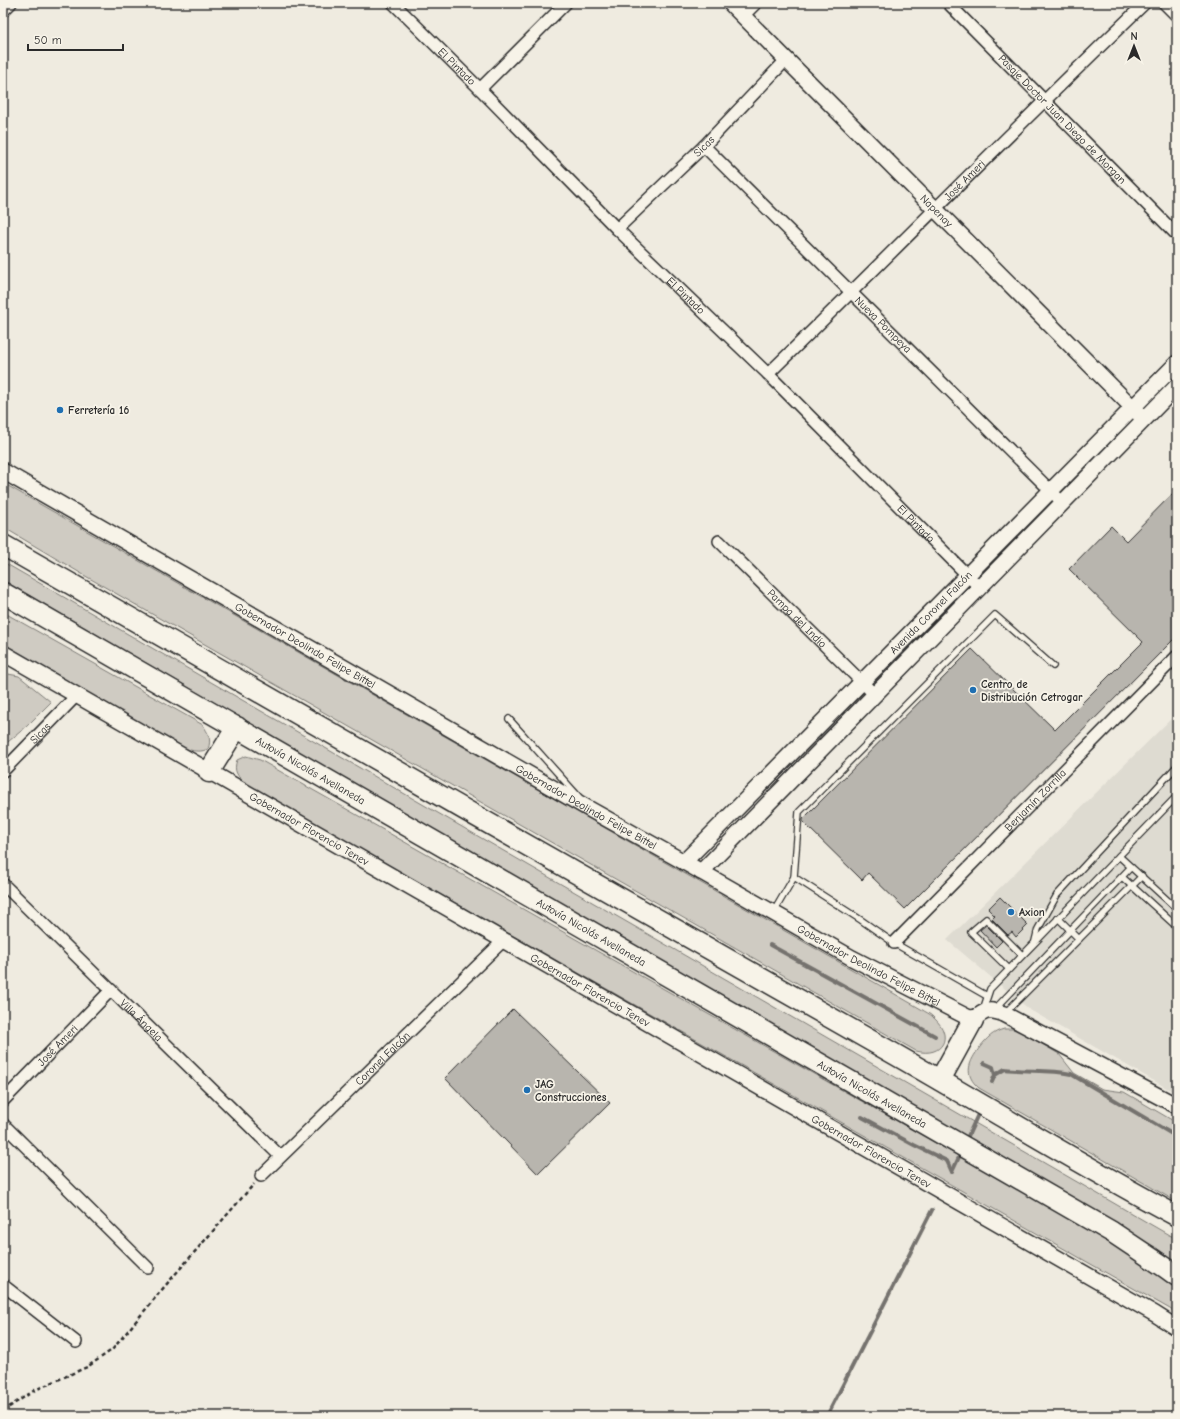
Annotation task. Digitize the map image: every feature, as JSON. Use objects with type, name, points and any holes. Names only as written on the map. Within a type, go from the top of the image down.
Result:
[{"type":"highway","points":[[3,545],[940,1080],[1132,1192],[1177,1216]]},
{"type":"highway","name":"Autovía Nicolás Avellaneda","points":[[3,593],[1112,1232],[1177,1276]]},
{"type":"highway","points":[[209,772],[237,727]]},
{"type":"highway","points":[[940,1080],[988,1014]]},
{"type":"street","name":"El Pintado","points":[[393,3],[480,89],[617,229],[768,374],[980,588]]},
{"type":"street","points":[[480,89],[566,3]]},
{"type":"street","name":"Napenay","points":[[730,3],[1144,419]]},
{"type":"street","points":[[743,16],[756,3]]},
{"type":"street","name":"Pasaje Doctor Juan Diego de Morgan","points":[[948,3],[1177,235]]},
{"type":"street","name":"José Ameri","points":[[768,374],[936,209],[1044,100],[1145,3]]},
{"type":"street","points":[[1164,3],[1177,16]]},
{"type":"street","name":"Sicas","points":[[617,229],[704,146],[786,60]]},
{"type":"street","name":"Nueva Pompeya","points":[[704,146],[1063,503]]},
{"type":"street","name":"Avenida Coronel Falcón","points":[[684,862],[1177,363]]},
{"type":"street","name":"Avenida Coronel Falcón","points":[[701,872],[1177,386]]},
{"type":"street","name":"Gobernador Deolindo Felipe Bittel","points":[[3,471],[591,810],[852,958],[988,1014],[1177,1106]]},
{"type":"street","name":"Pampa del Indio","points":[[719,541],[875,696]]},
{"type":"street","name":"Gobernador Florencio Tenev","points":[[3,653],[1177,1328]]},
{"type":"street","name":"Benjamín Zorrilla","points":[[894,943],[1177,656]]},
{"type":"street","name":"Sicas","points":[[3,771],[76,696]]},
{"type":"street","name":"Villa Ángela","points":[[3,884],[280,1156]]},
{"type":"street","name":"Coronel Falcón","points":[[261,1176],[504,940]]},
{"type":"street","name":"José Ameri","points":[[3,1101],[111,990]]},
{"type":"street","points":[[3,1124],[148,1268]]},
{"type":"street","points":[[3,1285],[76,1342]]},
{"type":"lane","points":[[772,913],[794,877],[799,812],[995,615],[1053,666]]},
{"type":"lane","points":[[509,719],[591,810]]},
{"type":"lane","points":[[1035,942],[1038,929],[1056,895],[1177,766]]},
{"type":"lane","points":[[988,1014],[987,996],[990,989],[1177,796]]},
{"type":"lane","points":[[1119,856],[1177,909]]},
{"type":"lane","points":[[988,1014],[1131,867]]},
{"type":"lane","points":[[1122,876],[1177,928]]},
{"type":"lane","points":[[988,1014],[1079,939],[1142,876]]},
{"type":"lane","points":[[794,877],[894,943],[987,996]]},
{"type":"lane","points":[[1058,918],[1079,939]]},
{"type":"lane","points":[[1009,969],[970,932],[986,919],[1022,955]]},
{"type":"path","points":[[3,1411],[35,1390],[87,1367],[112,1350],[165,1286],[261,1176]]},
{"type":"shaded area","points":[[3,483],[921,1009],[931,1015],[940,1025],[944,1038],[943,1044],[933,1051],[916,1051],[82,574],[3,527]]},
{"type":"shaded area","points":[[3,562],[1169,1235],[1177,1238],[1177,1263],[1155,1247],[3,580]]},
{"type":"shaded area","points":[[3,612],[203,725],[208,733],[208,749],[203,751],[193,751],[170,741],[3,643]]},
{"type":"shaded area","points":[[3,673],[19,676],[51,702],[26,727],[3,746]]},
{"type":"shaded area","points":[[1177,713],[1177,1094],[1030,1010],[947,940]]},
{"type":"shaded area","points":[[246,756],[260,760],[1133,1255],[1177,1286],[1177,1313],[246,784],[238,776],[235,767],[237,760]]},
{"type":"shaded area","points":[[1004,1029],[1013,1029],[1023,1033],[1059,1054],[1074,1073],[1102,1089],[1124,1092],[1177,1123],[1177,1202],[979,1088],[974,1083],[969,1073],[969,1068],[976,1052],[988,1038]]},
{"type":"building","name":"Centro de Distribución Cetrogar","points":[[1177,489],[1177,636],[905,909],[868,873],[862,880],[803,822],[803,819],[972,649],[1055,730],[1143,642],[1069,569],[1111,526],[1126,541]]},
{"type":"building","points":[[1000,897],[1028,925],[1016,937],[1012,932],[1008,935],[992,919],[995,916],[988,909]]},
{"type":"building","points":[[986,925],[1002,941],[996,947],[980,930]]},
{"type":"building","name":"JAG Construcciones","points":[[513,1009],[610,1103],[538,1174],[445,1078]]},
{"type":"waterway","points":[[770,945],[935,1036]]},
{"type":"waterway","points":[[984,1063],[993,1067],[995,1075]]},
{"type":"waterway","points":[[992,1082],[995,1075],[1005,1069],[1071,1074],[1177,1137]]},
{"type":"waterway","points":[[968,1136],[980,1110]]},
{"type":"waterway","points":[[862,1117],[947,1161],[952,1172]]},
{"type":"waterway","points":[[952,1172],[960,1155]]},
{"type":"waterway","points":[[827,1416],[932,1210]]},
{"type":"place","name":"Ferretería 16","points":[[60,410]]},
{"type":"place","name":"Centro de Distribución Cetrogar","points":[[973,690]]},
{"type":"place","name":"Axion","points":[[1011,912]]},
{"type":"place","name":"JAG Construcciones","points":[[527,1090]]}]
